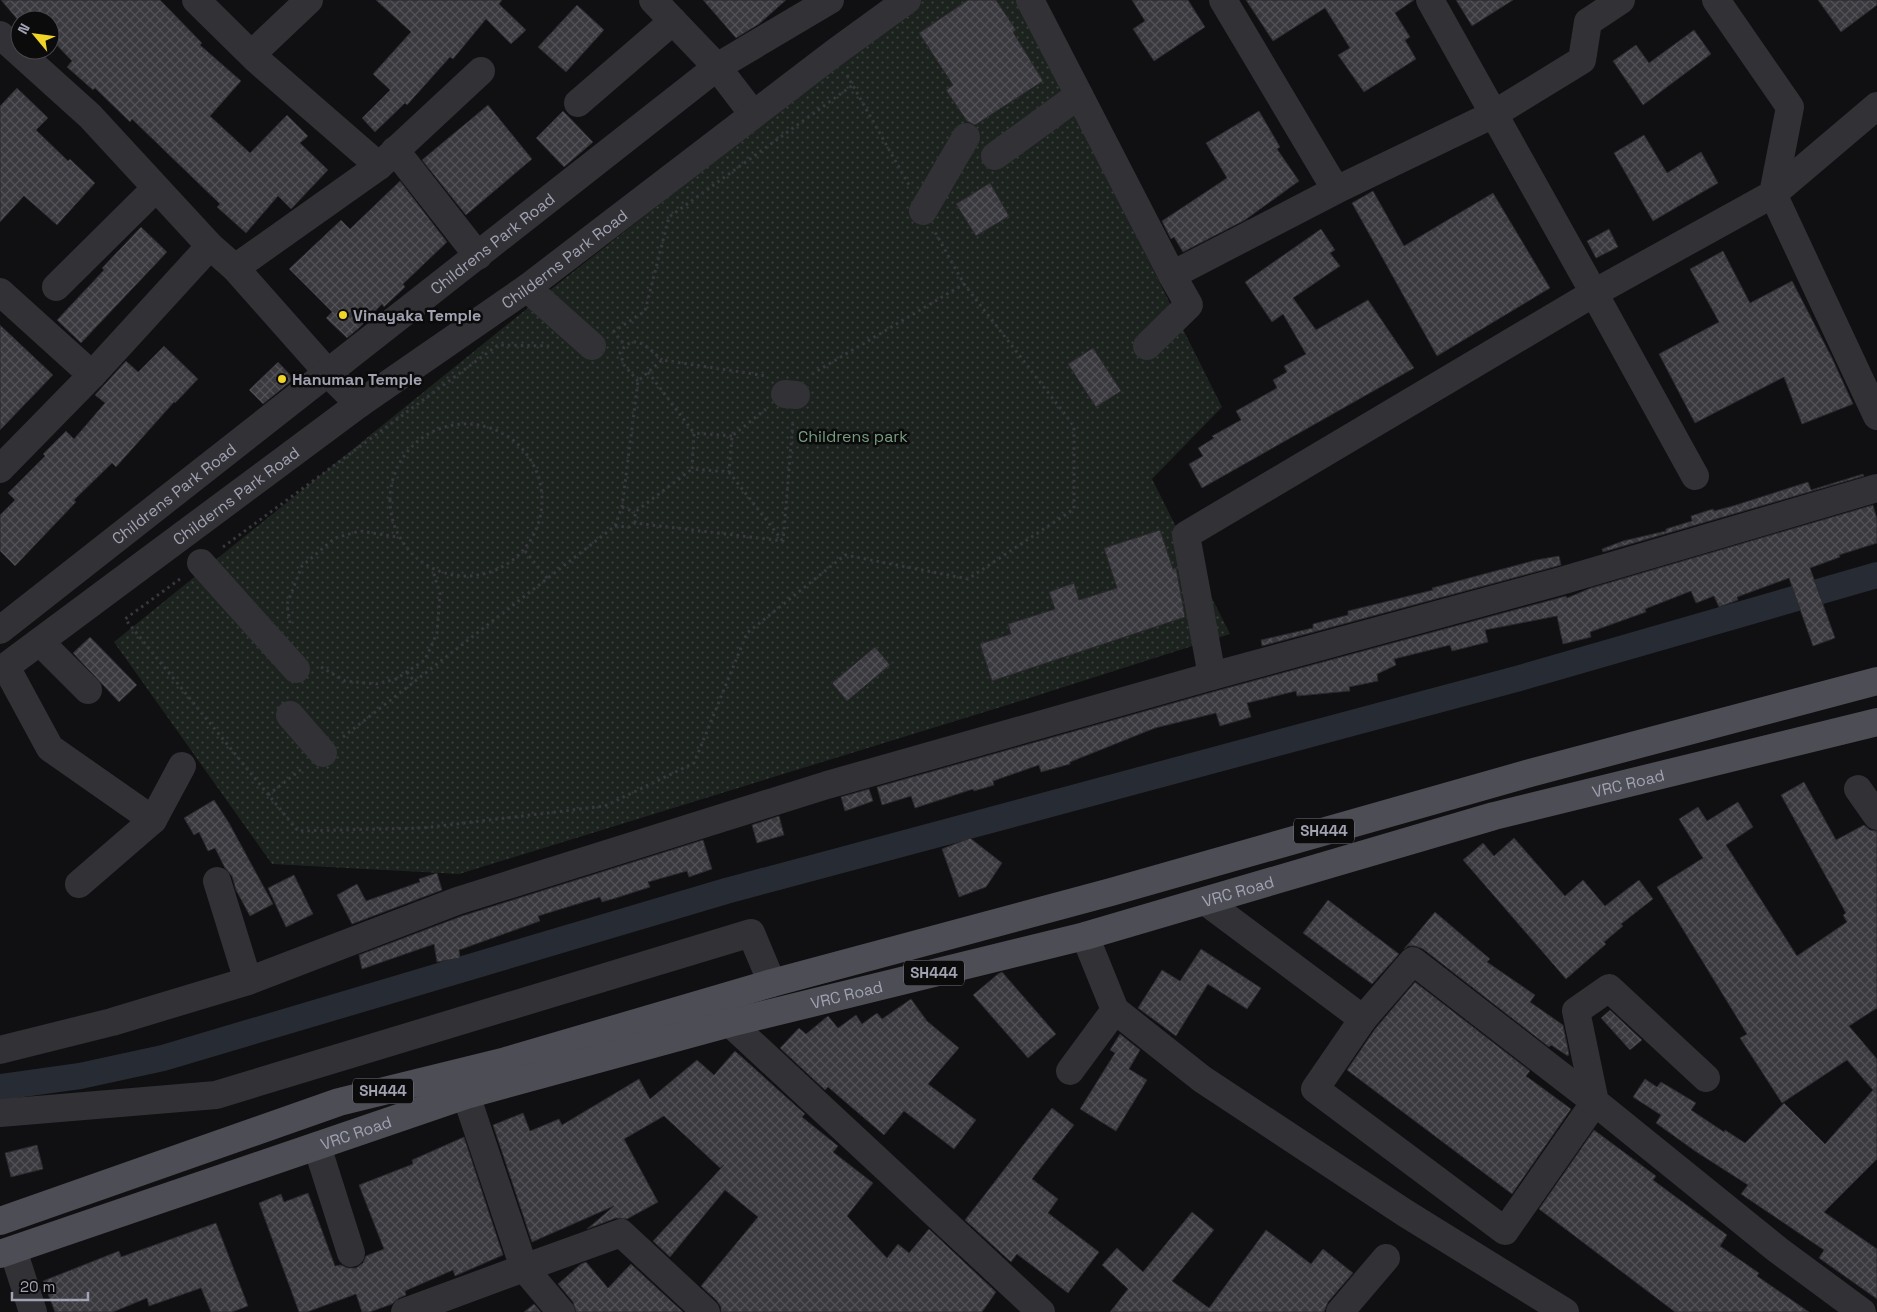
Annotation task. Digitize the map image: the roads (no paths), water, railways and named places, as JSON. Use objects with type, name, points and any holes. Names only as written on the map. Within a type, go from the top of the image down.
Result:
[{"type":"main road","name":"SH444","points":[[0,1221],[338,1102],[506,1061],[772,983],[1111,892],[1530,773],[1877,681]]},
{"type":"main road","name":"VRC Road","points":[[7,1252],[466,1095],[730,1024],[1085,936],[1494,816],[1877,722]]},
{"type":"street","points":[[196,0],[252,54],[387,158],[478,256]]},
{"type":"street","points":[[252,54],[309,0]]},
{"type":"street","points":[[653,0],[717,67],[754,114]]},
{"type":"street","name":"Childrens Park Road","points":[[0,630],[329,374],[717,67],[830,0]]},
{"type":"street","name":"Childerns Park Road","points":[[3,669],[359,404],[527,288],[834,53],[907,0]]},
{"type":"street","points":[[1030,0],[1189,305],[1147,346]]},
{"type":"street","points":[[1223,0],[1336,190]]},
{"type":"street","points":[[1430,0],[1695,476]]},
{"type":"street","points":[[1172,275],[1336,190],[1494,114],[1582,60],[1588,22],[1621,0]]},
{"type":"street","points":[[1716,0],[1790,106],[1773,194],[1877,416]]},
{"type":"street","points":[[578,103],[673,21]]},
{"type":"street","points":[[0,35],[90,116],[210,246],[235,268],[329,374],[359,404]]},
{"type":"street","points":[[235,268],[387,158],[481,71]]},
{"type":"street","points":[[995,156],[1079,95]]},
{"type":"street","points":[[1212,676],[1186,535],[1594,293],[1773,194],[1877,106]]},
{"type":"street","points":[[923,211],[966,138]]},
{"type":"street","points":[[56,287],[156,188]]},
{"type":"street","points":[[0,469],[92,375],[210,246]]},
{"type":"street","points":[[527,288],[592,346]]},
{"type":"street","points":[[0,292],[92,375]]},
{"type":"street","points":[[0,1050],[112,1022],[248,982],[457,901],[828,785],[1212,676],[1560,581],[1877,488]]},
{"type":"street","points":[[201,563],[308,668]]},
{"type":"street","points":[[40,642],[88,690]]},
{"type":"street","points":[[3,669],[50,748],[153,820]]},
{"type":"street","points":[[290,715],[323,753]]},
{"type":"street","points":[[79,884],[153,820],[182,766]]},
{"type":"street","points":[[1858,788],[1877,816]]},
{"type":"street","points":[[217,881],[248,982]]},
{"type":"street","points":[[1205,901],[1363,1020]]},
{"type":"street","points":[[0,1113],[216,1095],[751,933],[772,983]]},
{"type":"street","points":[[1085,936],[1115,1010],[1202,1079],[1405,1213],[1565,1312]]},
{"type":"street","points":[[1706,1078],[1609,988],[1576,1011],[1595,1102],[1504,1231],[1315,1089],[1363,1020],[1414,961],[1595,1102],[1778,1250],[1862,1312]]},
{"type":"street","points":[[1070,1072],[1115,1010]]},
{"type":"street","points":[[730,1024],[1041,1312]]},
{"type":"street","points":[[466,1095],[524,1268],[561,1312]]},
{"type":"street","points":[[317,1146],[351,1253]]},
{"type":"street","points":[[405,1312],[621,1233],[706,1312]]},
{"type":"street","points":[[7,1252],[33,1312]]},
{"type":"street","points":[[1340,1312],[1386,1258]]},
{"type":"waterway","points":[[0,1087],[80,1076],[163,1058],[726,891],[1520,678],[1877,575]]},
{"type":"place","name":"Vinayaka Temple","points":[[343,315]]},
{"type":"place","name":"Hanuman Temple","points":[[282,379]]},
{"type":"park label","name":"Childrens park","points":[[853,436]]}]
